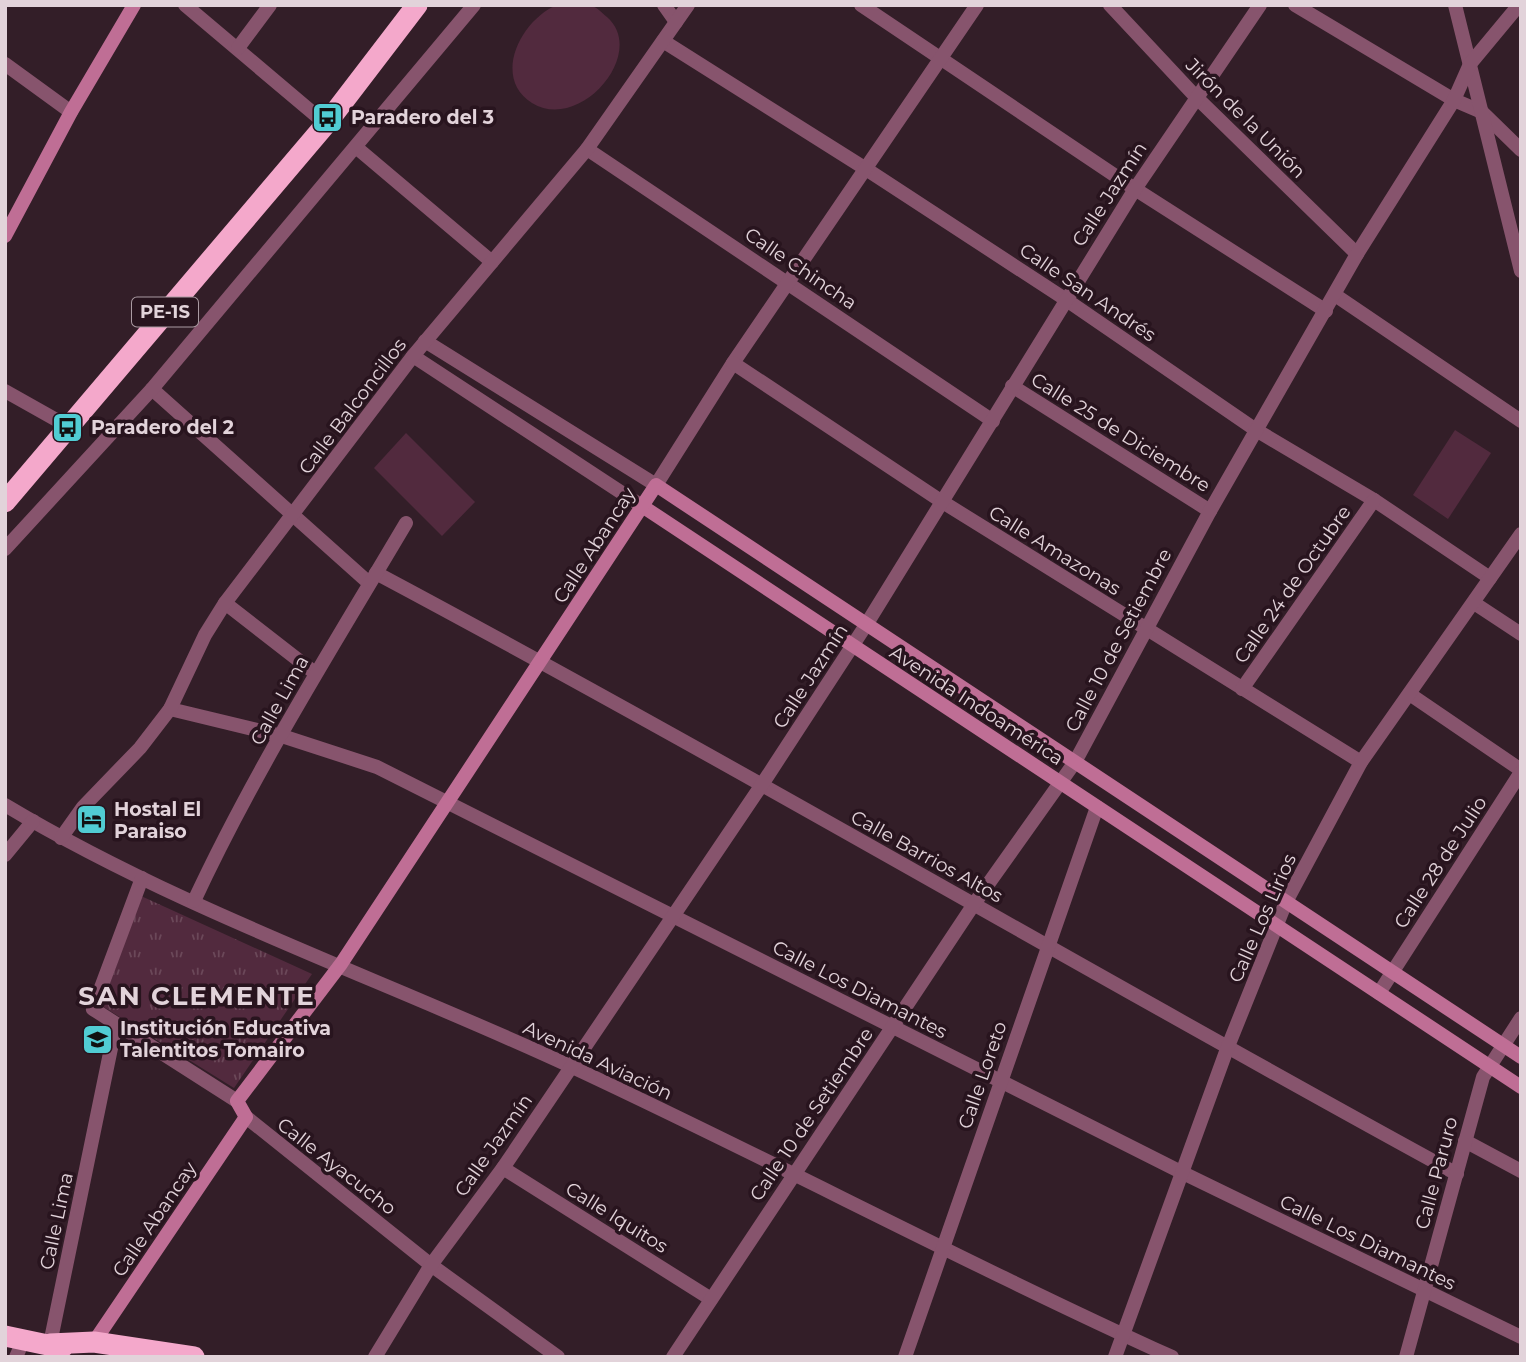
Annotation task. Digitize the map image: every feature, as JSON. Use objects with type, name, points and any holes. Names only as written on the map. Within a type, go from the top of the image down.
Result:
[{"type":"highway","name":"PE-1S","points":[[5,502],[326,124],[417,5]]},
{"type":"highway","points":[[15,1344],[51,1344],[194,1357]]},
{"type":"street","points":[[5,236],[71,112],[134,5]]},
{"type":"street","points":[[185,5],[326,124]]},
{"type":"street","points":[[238,48],[270,5]]},
{"type":"street","points":[[5,549],[152,389],[357,148],[474,5]]},
{"type":"street","points":[[664,5],[676,22]]},
{"type":"street","name":"Calle Balconcillos","points":[[61,838],[83,807],[140,748],[170,709],[205,635],[225,603],[294,516],[413,356],[587,149],[688,5]]},
{"type":"street","points":[[861,5],[1135,189],[1326,311]]},
{"type":"street","name":"Calle Abancay","points":[[237,1101],[341,964],[542,662],[733,363],[977,5]]},
{"type":"street","name":"Jirón de la Unión","points":[[1110,5],[1195,97],[1357,254]]},
{"type":"street","name":"Calle Jazmín","points":[[375,1357],[431,1265],[503,1168],[852,647],[1065,299],[1195,97],[1260,5]]},
{"type":"street","points":[[1295,5],[1454,100],[1482,112],[1521,150]]},
{"type":"street","points":[[1455,5],[1521,271]]},
{"type":"street","name":"Calle 10 de Setiembre","points":[[673,1357],[974,904],[1075,762],[1210,511],[1357,254],[1454,100],[1470,64],[1519,5]]},
{"type":"street","name":"Calle San Andrés","points":[[663,41],[866,169],[1065,299],[1256,429],[1374,500],[1490,578]]},
{"type":"street","points":[[5,64],[71,112]]},
{"type":"street","points":[[357,148],[492,262]]},
{"type":"street","name":"Calle Chincha","points":[[587,149],[992,421]]},
{"type":"street","points":[[1335,295],[1521,421]]},
{"type":"street","name":"Avenida Indoamérica","points":[[425,341],[656,485],[1521,1057]]},
{"type":"street","name":"Avenida Indoamérica","points":[[413,356],[1521,1087]]},
{"type":"street","name":"Calle Amazonas","points":[[733,363],[941,500],[1361,762]]},
{"type":"street","name":"Calle 25 de Diciembre","points":[[1012,386],[1210,511]]},
{"type":"street","name":"Calle Barrios Altos","points":[[152,389],[294,516],[373,578],[542,662],[1227,1049],[1457,1174]]},
{"type":"street","points":[[5,391],[69,426]]},
{"type":"street","name":"Calle 24 de Octubre","points":[[1242,689],[1374,500]]},
{"type":"street","name":"Calle Lima","points":[[194,901],[228,827],[282,736],[315,673],[406,523]]},
{"type":"street","name":"Calle Los Lirios","points":[[1115,1357],[1227,1049],[1286,902],[1361,762],[1411,695],[1521,534]]},
{"type":"street","points":[[225,603],[315,673]]},
{"type":"street","points":[[1474,603],[1521,634]]},
{"type":"street","points":[[1411,695],[1521,771]]},
{"type":"street","name":"Calle Los Diamantes","points":[[170,709],[282,736],[377,767],[1183,1173],[1521,1337]]},
{"type":"street","name":"Calle 28 de Julio","points":[[1378,993],[1521,771]]},
{"type":"street","name":"Avenida Aviación","points":[[5,804],[61,838],[142,878],[571,1066],[1172,1357]]},
{"type":"street","name":"Calle Loreto","points":[[905,1357],[1002,1081],[1046,945],[1097,807]]},
{"type":"street","points":[[5,855],[33,821]]},
{"type":"street","name":"Calle Ayacucho","points":[[142,878],[93,1009],[237,1101],[246,1117],[431,1265],[558,1357]]},
{"type":"street","name":"Calle Paruro","points":[[1406,1357],[1465,1142],[1489,1066],[1521,1018]]},
{"type":"street","name":"Calle Lima","points":[[51,1344],[116,1024]]},
{"type":"street","name":"Calle Abancay","points":[[91,1349],[246,1117]]},
{"type":"street","points":[[1465,1142],[1521,1171]]},
{"type":"street","name":"Calle Iquitos","points":[[503,1168],[711,1299]]},
{"type":"green space","points":[[557,5],[593,6],[607,17],[618,32],[619,50],[614,68],[603,85],[588,98],[570,107],[551,109],[532,103],[520,92],[514,79],[513,64],[523,35],[544,12]]},
{"type":"green space","points":[[1455,430],[1491,453],[1448,519],[1413,495]]},
{"type":"green space","points":[[406,433],[475,502],[442,536],[374,468]]},
{"type":"green space","points":[[141,896],[312,974],[234,1088],[102,1006]]},
{"type":"place","name":"Paradero del 3","points":[[328,117]]},
{"type":"place","name":"Paradero del 2","points":[[68,427]]},
{"type":"place","name":"Hostal El Paraiso","points":[[91,820]]},
{"type":"place","name":"Institución Educativa Talentitos Tomairo","points":[[97,1039]]},
{"type":"district","name":"SAN CLEMENTE","points":[[197,996]]}]
